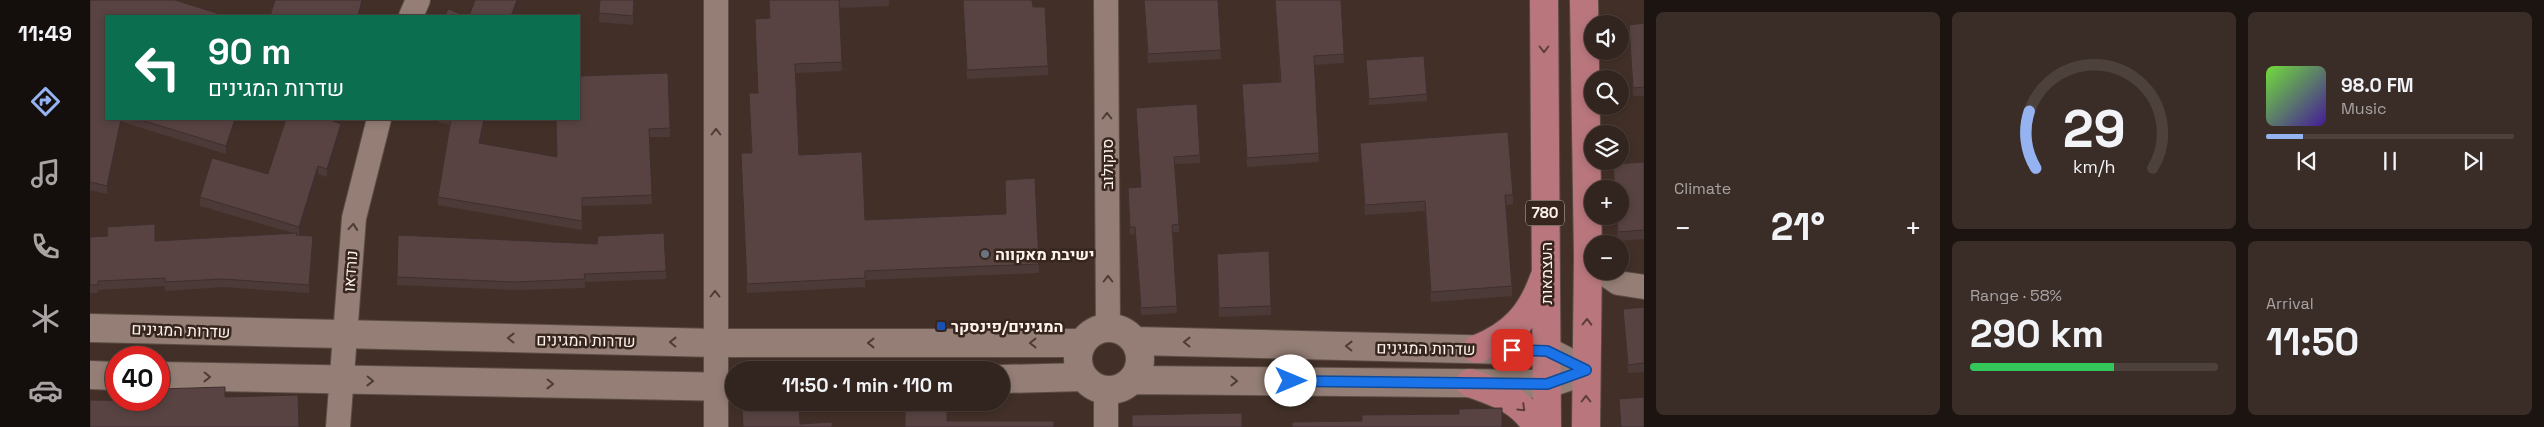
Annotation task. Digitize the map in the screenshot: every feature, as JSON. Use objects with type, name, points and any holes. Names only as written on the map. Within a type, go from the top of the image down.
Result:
[{"type":"main road","name":"העצמאות","points":[[1544,0],[1547,427]]},
{"type":"main road","name":"780","points":[[1585,0],[1593,235]]},
{"type":"main road","points":[[1477,349],[1508,333],[1521,320],[1540,288],[1546,272]]},
{"type":"main road","name":"780","points":[[1586,427],[1586,370],[1593,280]]},
{"type":"main road","points":[[1470,383],[1510,398],[1523,407],[1537,427]]},
{"type":"street","points":[[411,15],[418,0]]},
{"type":"street","points":[[716,0],[715,343],[725,387],[716,427]]},
{"type":"street","name":"סוקולוב","points":[[1106,0],[1108,328]]},
{"type":"street","points":[[1569,0],[1585,0]]},
{"type":"street","name":"נורדאו","points":[[338,427],[354,218],[379,120]]},
{"type":"street","points":[[1614,280],[1618,283],[1644,287]]},
{"type":"street","name":"שדרות המגינים","points":[[90,328],[715,343],[1082,343]]},
{"type":"street","points":[[1010,379],[1094,384],[1125,386],[1132,380],[1140,361],[1134,341],[1127,334],[1108,328],[1089,335],[1082,343],[1077,360],[1094,384],[1106,427]]},
{"type":"street","name":"שדרות המגינים","points":[[1134,341],[1547,351],[1586,370]]},
{"type":"street","points":[[1132,380],[1547,384],[1586,370]]},
{"type":"street","points":[[90,375],[105,376]]},
{"type":"street","points":[[170,376],[725,387]]},
{"type":"building","points":[[90,0],[175,0],[223,15],[105,15],[105,120],[121,120],[107,186],[90,182]]},
{"type":"building","points":[[275,0],[362,0],[358,15],[270,15]]},
{"type":"building","points":[[475,0],[517,0],[511,15],[469,15]]},
{"type":"building","points":[[600,0],[634,0],[633,16],[599,13]]},
{"type":"building","points":[[769,0],[839,0],[842,62],[795,64],[799,155],[862,152],[865,220],[1006,214],[1005,180],[1035,178],[1039,264],[865,271],[865,278],[747,284],[741,153],[752,153],[749,93],[758,93],[755,19],[770,18]]},
{"type":"building","points":[[963,0],[1032,0],[1033,7],[1045,7],[1048,66],[967,70]]},
{"type":"building","points":[[1144,0],[1218,0],[1221,50],[1148,54]]},
{"type":"building","points":[[1275,0],[1341,0],[1344,54],[1314,56],[1319,153],[1247,158],[1242,84],[1281,82]]},
{"type":"building","points":[[448,9],[463,15],[445,15]]},
{"type":"building","points":[[1644,23],[1644,87],[1633,88],[1629,25]]},
{"type":"building","points":[[1424,56],[1427,94],[1369,99],[1366,60]]},
{"type":"building","points":[[668,73],[670,128],[649,129],[652,195],[582,198],[582,221],[438,197],[451,120],[484,120],[479,143],[557,157],[556,120],[580,120],[580,76]]},
{"type":"building","points":[[1197,104],[1200,155],[1174,157],[1179,224],[1172,225],[1177,306],[1141,308],[1135,227],[1130,227],[1128,188],[1141,187],[1136,108]]},
{"type":"building","points":[[141,120],[235,120],[226,146]]},
{"type":"building","points":[[286,120],[330,120],[341,124],[327,169],[318,166],[299,227],[200,197],[212,158],[268,174]]},
{"type":"building","points":[[1508,132],[1513,195],[1505,195],[1512,286],[1431,292],[1425,201],[1365,205],[1360,143]]},
{"type":"building","points":[[1644,162],[1644,230],[1618,232],[1618,225],[1629,225],[1629,180],[1614,180],[1613,170],[1629,170],[1629,163]]},
{"type":"building","points":[[155,224],[155,241],[297,233],[296,235],[313,236],[309,285],[223,279],[165,282],[165,278],[98,281],[98,285],[90,285],[90,237],[108,236],[107,227]]},
{"type":"building","points":[[664,233],[666,271],[584,274],[585,279],[514,282],[397,277],[398,235],[597,244],[598,236]]},
{"type":"building","points":[[1269,251],[1271,306],[1219,308],[1217,254]]},
{"type":"building","points":[[1644,307],[1644,363],[1628,365],[1623,309]]},
{"type":"building","points":[[225,387],[225,397],[298,395],[299,427],[90,427],[90,400],[105,400],[105,411],[170,411],[170,389]]},
{"type":"building","points":[[1644,397],[1644,427],[1621,427],[1619,399]]},
{"type":"building","points":[[1502,408],[1502,427],[1292,427],[1292,422],[1362,421],[1362,415],[1459,414],[1459,409]]},
{"type":"building","points":[[742,411],[799,411],[800,424],[832,422],[832,427],[743,427]]},
{"type":"building","points":[[905,411],[947,411],[947,421],[1054,421],[1054,427],[905,427]]},
{"type":"building","points":[[1242,413],[1242,427],[1132,427],[1132,415]]},
{"type":"place","name":"ישיבת מאקווה","points":[[985,254]]},
{"type":"place","name":"המגינים/פינסקר","points":[[941,326]]},
{"type":"route","points":[[1291,381],[1547,384],[1586,370],[1547,351],[1512,350]]}]
